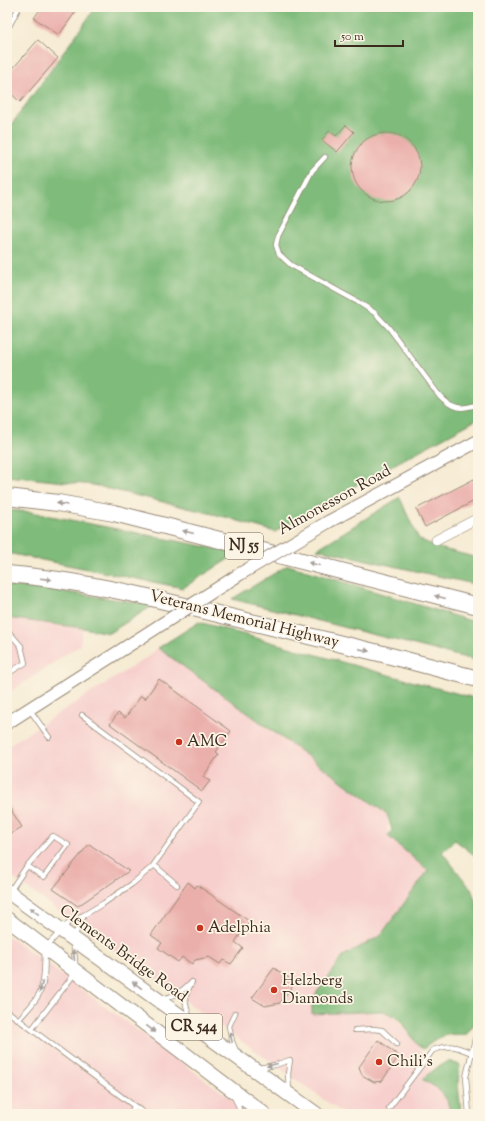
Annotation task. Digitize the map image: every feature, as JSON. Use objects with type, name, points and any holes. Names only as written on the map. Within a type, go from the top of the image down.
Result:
[{"type":"highway","name":"NJ 55","points":[[7,497],[58,503],[114,513],[478,606]]},
{"type":"highway","name":"Veterans Memorial Highway","points":[[7,574],[64,581],[117,590],[383,654],[478,679]]},
{"type":"main road","name":"Almonesson Road","points":[[7,723],[240,574],[328,522],[478,441]]},
{"type":"main road","name":"Clements Bridge Road","points":[[8,892],[316,1114]]},
{"type":"main road","name":"CR 544","points":[[7,919],[264,1114]]},
{"type":"street","points":[[436,540],[478,518]]},
{"type":"lane","points":[[7,30],[19,7]]},
{"type":"lane","points":[[324,157],[312,171],[278,236],[276,245],[279,254],[291,265],[375,313],[389,328],[439,395],[447,403],[461,408],[478,404]]},
{"type":"lane","points":[[7,630],[21,646],[25,663],[7,674]]},
{"type":"lane","points":[[28,709],[49,737]]},
{"type":"lane","points":[[19,1019],[41,991],[44,948],[71,920],[84,915],[104,903],[132,884],[152,867],[199,802],[82,715]]},
{"type":"lane","points":[[8,892],[27,866],[53,836],[68,845],[44,877],[27,866]]},
{"type":"lane","points":[[154,865],[177,885]]},
{"type":"lane","points":[[32,1029],[76,972],[73,939],[84,915]]},
{"type":"lane","points":[[157,999],[172,997],[192,982],[185,996],[185,1004],[193,1026]]},
{"type":"lane","points":[[7,1011],[145,1114]]},
{"type":"lane","points":[[235,1013],[229,1026],[232,1041],[240,1060]]},
{"type":"lane","points":[[355,1030],[382,1030],[397,1044]]},
{"type":"lane","points":[[469,1114],[466,1077],[475,1039],[478,1035]]},
{"type":"lane","points":[[389,1108],[433,1050],[443,1046],[454,1046],[478,1055]]},
{"type":"lane","points":[[254,1069],[275,1065],[290,1060],[288,1074],[289,1094]]},
{"type":"lane","points":[[231,1090],[238,1105],[240,1114]]},
{"type":"lane","points":[[130,1114],[134,1106]]},
{"type":"shaded area","points":[[7,618],[83,628],[80,645],[7,694]]},
{"type":"shaded area","points":[[158,648],[387,814],[388,836],[428,871],[380,936],[343,956],[312,1014],[357,1012],[392,1013],[417,1045],[447,1100],[451,1114],[344,1114],[7,874],[7,746],[149,656]]},
{"type":"shaded area","points":[[7,935],[252,1114],[7,1114]]},
{"type":"green space","points":[[96,7],[478,7],[478,419],[325,502],[275,532],[225,517],[93,485],[7,476],[7,131]]},
{"type":"green space","points":[[400,497],[419,539],[439,548],[478,558],[478,585],[317,549]]},
{"type":"green space","points":[[7,510],[31,512],[238,553],[183,588],[7,553]]},
{"type":"green space","points":[[288,565],[478,623],[478,661],[232,599]]},
{"type":"green space","points":[[7,586],[31,587],[154,605],[109,633],[7,618]]},
{"type":"green space","points":[[199,622],[478,699],[478,858],[455,840],[442,852],[471,889],[478,907],[478,1019],[466,1035],[443,1036],[423,1049],[417,1045],[401,1020],[384,1011],[312,1014],[312,999],[343,956],[380,936],[428,871],[388,836],[392,830],[387,814],[158,648]]},
{"type":"green space","points":[[448,1061],[460,1065],[458,1084],[461,1114],[451,1114],[447,1100],[437,1088],[422,1079]]},
{"type":"building","points":[[42,7],[79,7],[59,35],[34,18]]},
{"type":"building","points":[[38,40],[58,58],[20,102],[7,90],[7,75]]},
{"type":"building","points":[[346,125],[354,132],[337,152],[322,140],[329,131],[336,136]]},
{"type":"building","points":[[386,133],[399,136],[410,143],[417,154],[420,167],[417,180],[410,191],[399,198],[386,201],[373,198],[362,191],[355,180],[352,167],[355,154],[362,143],[373,136]]},
{"type":"building","points":[[478,477],[478,499],[425,527],[416,509]]},
{"type":"building","name":"AMC","points":[[159,679],[231,731],[216,752],[219,754],[203,777],[210,781],[202,791],[110,724],[118,713],[125,718],[141,696],[145,699]]},
{"type":"building","points":[[7,804],[22,827],[7,836]]},
{"type":"building","points":[[89,844],[129,871],[78,906],[53,889]]},
{"type":"building","name":"Adelphia","points":[[188,882],[195,888],[197,885],[249,921],[235,942],[243,948],[231,964],[223,960],[220,964],[209,957],[195,960],[192,964],[182,957],[178,962],[158,948],[162,943],[151,935]]},
{"type":"building","name":"Helzberg Diamonds","points":[[274,968],[295,982],[280,1003],[265,1006],[252,998]]},
{"type":"building","name":"Chili's","points":[[378,1040],[399,1056],[382,1081],[374,1082],[362,1075],[359,1067]]},
{"type":"place","name":"AMC","points":[[179,742]]},
{"type":"place","name":"Adelphia","points":[[200,928]]},
{"type":"place","name":"Helzberg Diamonds","points":[[274,990]]},
{"type":"place","name":"Chili's","points":[[379,1062]]}]
